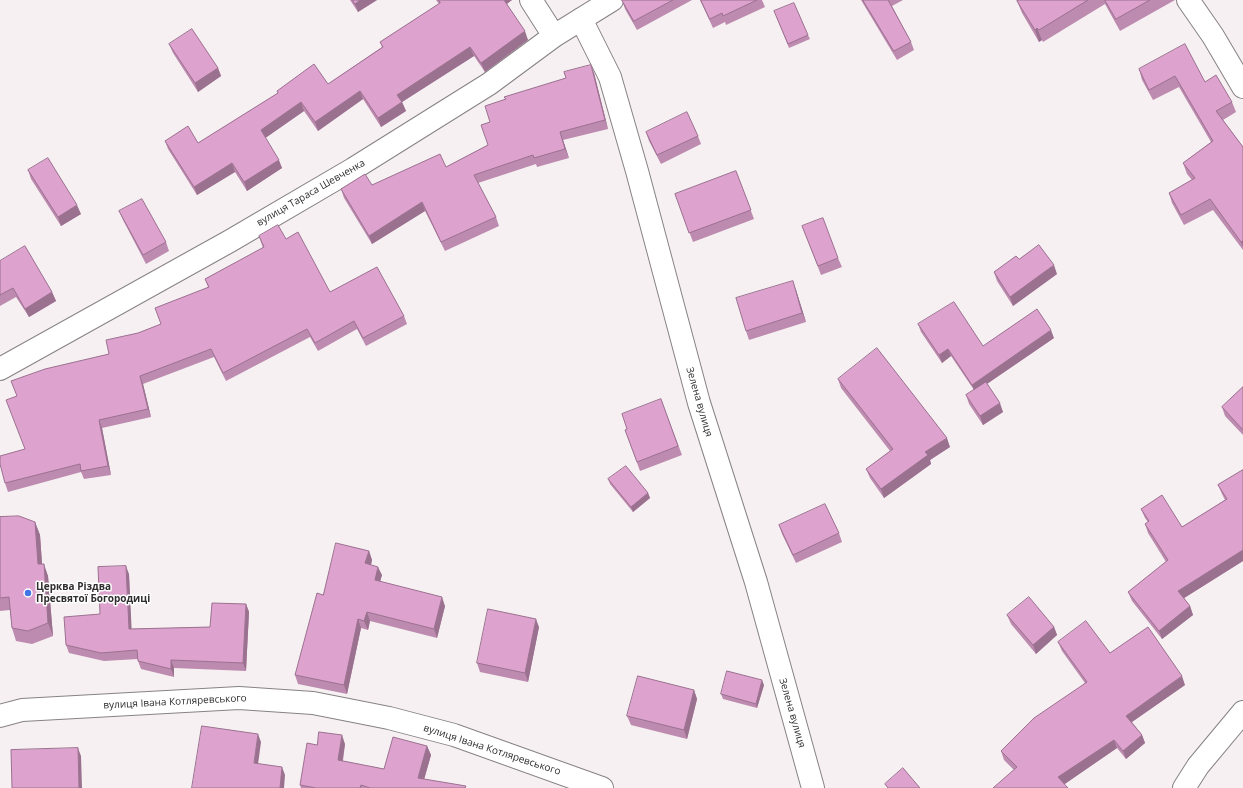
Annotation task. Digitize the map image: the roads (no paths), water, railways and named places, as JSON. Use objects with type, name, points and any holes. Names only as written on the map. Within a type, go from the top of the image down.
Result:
[{"type":"street","points":[[531,0],[554,36]]},
{"type":"street","name":"вулиця Тараса Шевченка","points":[[0,369],[230,241],[353,169],[489,84],[554,36],[612,0]]},
{"type":"street","points":[[1188,0],[1213,36],[1243,87]]},
{"type":"street","name":"Зелена вулиця","points":[[581,19],[610,78],[637,170],[699,403],[756,582],[813,788]]},
{"type":"street","name":"вулиця Івана Котляревського","points":[[0,716],[22,710],[239,698],[313,703],[389,718],[454,735],[602,788]]},
{"type":"street","points":[[1184,788],[1198,766],[1243,712]]},
{"type":"place","name":"Церква Різдва Пресвятої Богородиці","points":[[28,593]]}]
